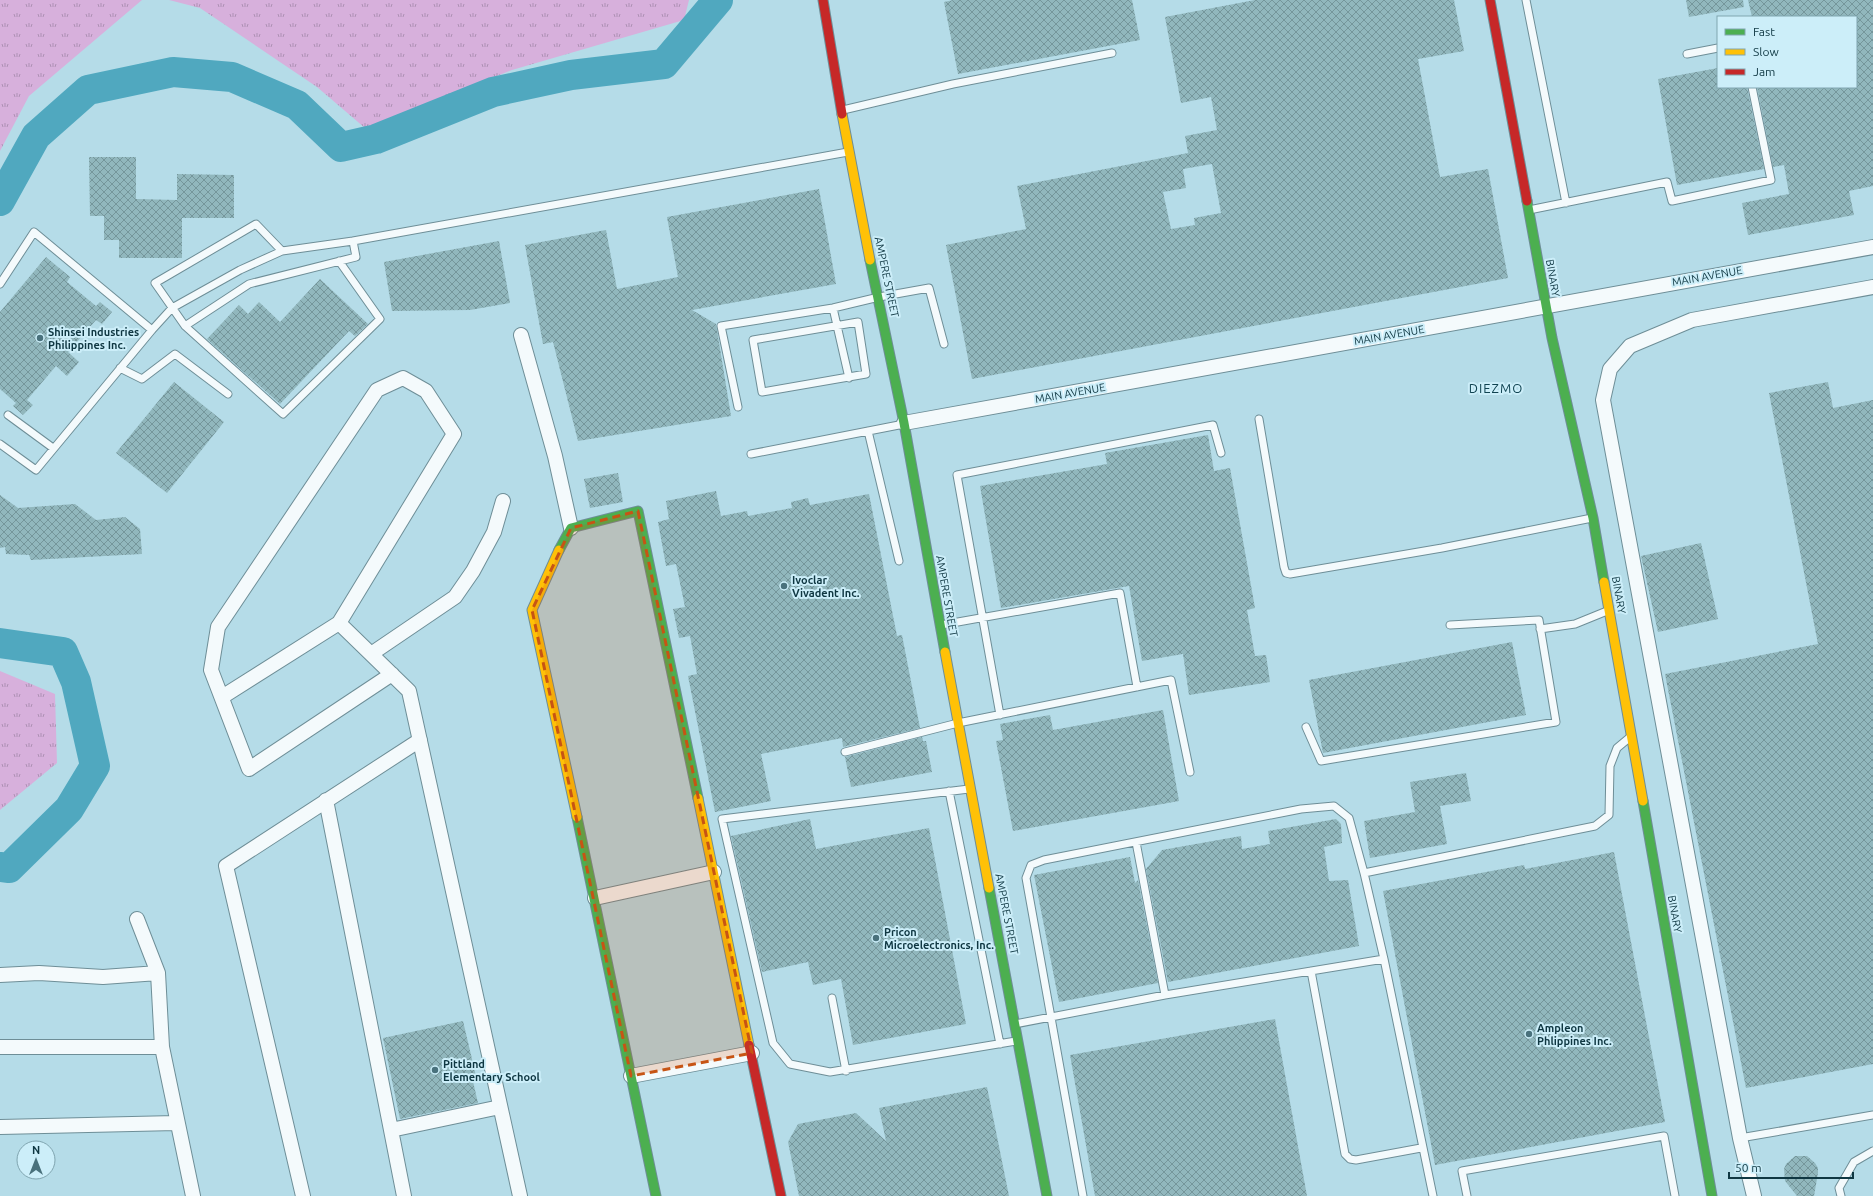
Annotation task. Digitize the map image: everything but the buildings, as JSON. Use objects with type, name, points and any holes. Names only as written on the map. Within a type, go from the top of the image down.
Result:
[{"type":"street","name":"AMPERE STREET","points":[[823,0],[848,152],[904,423],[958,723],[1047,1196]]},
{"type":"street","name":"BINARY","points":[[1490,0],[1546,306],[1593,518],[1712,1196]]},
{"type":"street","name":"MAIN AVENUE","points":[[904,423],[1873,246]]},
{"type":"street","points":[[1754,1196],[1740,1138],[1603,400],[1610,369],[1630,346],[1692,320],[1873,287]]},
{"type":"street","points":[[521,335],[555,456],[571,528],[532,610],[595,898],[656,1196]]},
{"type":"street","points":[[222,697],[339,623],[454,434],[426,391],[403,378],[377,390],[218,627],[211,670],[249,769],[392,674]]},
{"type":"street","points":[[371,654],[455,597],[473,571],[494,532],[503,501]]},
{"type":"street","points":[[571,528],[638,511],[781,1196]]},
{"type":"street","points":[[339,623],[408,691],[520,1196]]},
{"type":"street","points":[[303,1196],[226,866],[420,740]]},
{"type":"street","points":[[326,800],[404,1196]]},
{"type":"street","points":[[595,898],[714,872]]},
{"type":"street","points":[[137,919],[158,973],[162,1048],[192,1196]]},
{"type":"street","points":[[0,975],[39,973],[103,977],[158,973]]},
{"type":"street","points":[[0,1047],[162,1048]]},
{"type":"street","points":[[631,1076],[752,1053]]},
{"type":"street","points":[[391,1130],[500,1107]]},
{"type":"street","points":[[0,1127],[176,1123]]},
{"type":"lane","points":[[1526,0],[1566,203]]},
{"type":"lane","points":[[1686,54],[1717,48]]},
{"type":"lane","points":[[841,111],[953,84],[1112,53]]},
{"type":"lane","points":[[1529,210],[1667,182],[1672,201],[1771,180],[1752,88]]},
{"type":"lane","points":[[0,444],[36,470],[120,368],[172,308],[240,270],[282,251],[353,241],[848,152]]},
{"type":"lane","points":[[282,251],[256,224],[155,283],[185,326],[283,414],[380,319],[339,261]]},
{"type":"lane","points":[[0,284],[34,232],[152,330]]},
{"type":"lane","points":[[185,326],[249,284],[356,257],[353,241]]},
{"type":"lane","points":[[738,407],[721,326],[833,308],[879,297],[929,288],[944,344]]},
{"type":"lane","points":[[833,308],[849,378]]},
{"type":"lane","points":[[858,322],[866,374],[762,392],[753,340],[838,325],[858,322]]},
{"type":"lane","points":[[120,368],[142,379],[175,354],[228,394]]},
{"type":"lane","points":[[8,415],[54,448]]},
{"type":"lane","points":[[1259,419],[1286,573],[1290,574],[1442,548],[1593,518]]},
{"type":"lane","points":[[751,454],[904,423]]},
{"type":"lane","points":[[1000,715],[957,475],[1213,425],[1221,453]]},
{"type":"lane","points":[[868,431],[899,561]]},
{"type":"lane","points":[[940,625],[1120,593],[1137,687]]},
{"type":"lane","points":[[1540,629],[1575,624],[1610,610]]},
{"type":"lane","points":[[1306,727],[1321,761],[1556,722],[1538,620],[1450,626]]},
{"type":"lane","points":[[845,752],[958,723],[1171,680],[1190,772]]},
{"type":"lane","points":[[1364,873],[1595,826],[1608,815],[1610,766],[1614,754],[1617,748],[1632,736]]},
{"type":"lane","points":[[971,788],[722,819],[773,1042],[790,1064],[830,1072],[846,1071],[1019,1041]]},
{"type":"lane","points":[[949,791],[1000,1044]]},
{"type":"lane","points":[[1083,1196],[1026,878],[1031,866],[1044,860],[1302,809],[1334,806],[1349,818],[1364,873],[1384,959],[1421,1148],[1432,1196]]},
{"type":"lane","points":[[1136,842],[1165,995]]},
{"type":"lane","points":[[1015,1024],[1165,995],[1384,959]]},
{"type":"lane","points":[[1311,971],[1345,1154],[1356,1160],[1421,1148]]},
{"type":"lane","points":[[832,998],[846,1071]]},
{"type":"lane","points":[[1740,1138],[1873,1115]]},
{"type":"lane","points":[[1467,1196],[1462,1171],[1664,1136],[1675,1196]]},
{"type":"lane","points":[[1841,1196],[1839,1188],[1854,1162],[1873,1151]]},
{"type":"highlighted area","points":[[638,511],[752,1053],[631,1076],[532,610],[571,528]]},
{"type":"green space","points":[[0,0],[142,0],[29,96],[0,151]]},
{"type":"green space","points":[[169,0],[689,0],[684,20],[512,70],[365,128],[317,87],[200,8]]},
{"type":"green space","points":[[0,671],[55,694],[57,763],[0,810]]},
{"type":"waterway","points":[[0,201],[36,136],[88,90],[173,72],[232,77],[297,105],[341,147],[376,139],[493,92],[571,75],[664,64],[718,0]]},
{"type":"waterway","points":[[0,643],[63,652],[76,682],[95,766],[69,809],[9,868],[0,867]]},
{"type":"traffic: fast","points":[[1527,201],[1552,338],[1593,518],[1604,582]]},
{"type":"traffic: fast","points":[[870,260],[904,423],[945,652]]},
{"type":"traffic: fast","points":[[559,550],[571,528],[638,511],[698,798]]},
{"type":"traffic: fast","points":[[1643,801],[1712,1196]]},
{"type":"traffic: fast","points":[[577,817],[656,1196]]},
{"type":"traffic: fast","points":[[989,888],[1047,1196]]},
{"type":"traffic: slow","points":[[842,114],[870,260]]},
{"type":"traffic: slow","points":[[559,550],[532,610],[577,817]]},
{"type":"traffic: slow","points":[[1604,582],[1643,801]]},
{"type":"traffic: slow","points":[[945,652],[989,888]]},
{"type":"traffic: slow","points":[[698,798],[749,1045]]},
{"type":"traffic: jam","points":[[823,0],[842,114]]},
{"type":"traffic: jam","points":[[1490,0],[1527,201]]},
{"type":"traffic: jam","points":[[749,1045],[781,1196]]},
{"type":"place","name":"Shinsei Industries Philippines Inc.","points":[[40,338]]},
{"type":"place","name":"Ivoclar Vivadent Inc.","points":[[784,586]]},
{"type":"place","name":"Pricon Microelectronics, Inc.","points":[[876,938]]},
{"type":"place","name":"Ampleon Phlippines Inc.","points":[[1529,1034]]},
{"type":"place","name":"Pittland Elementary School","points":[[435,1070]]},
{"type":"district","name":"DIEZMO","points":[[1496,388]]}]
